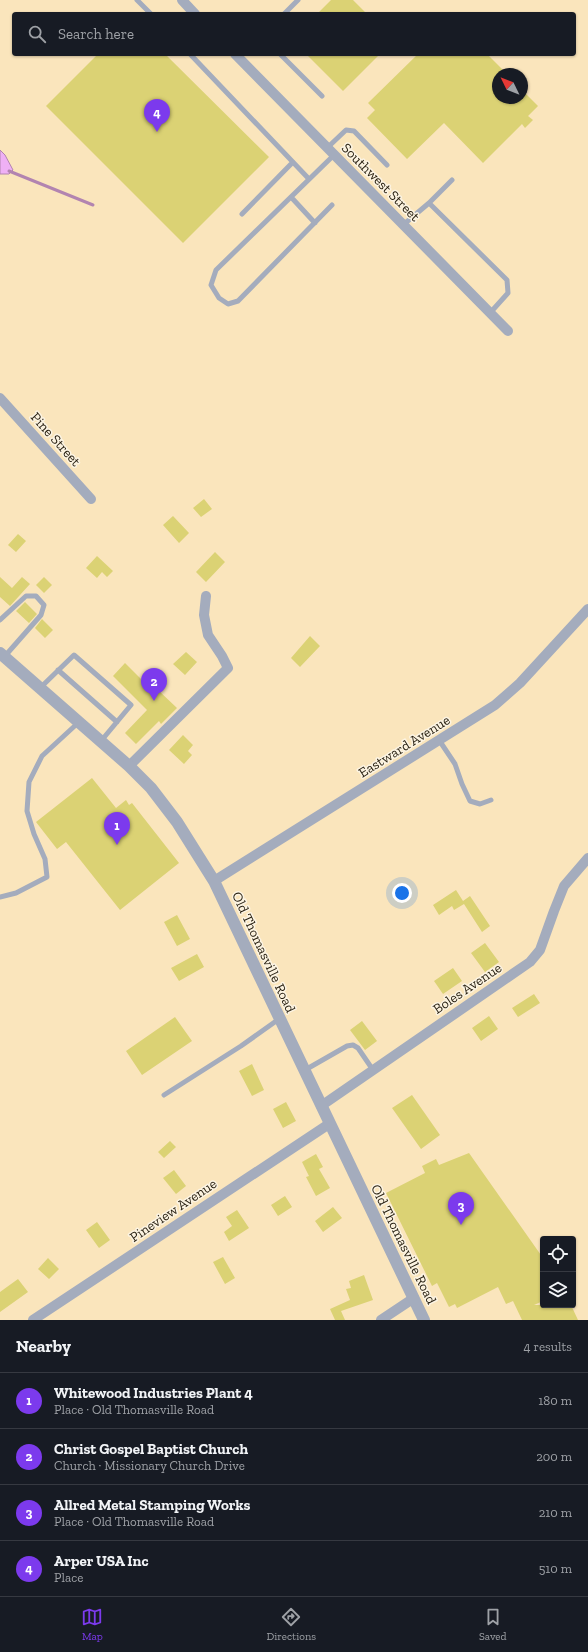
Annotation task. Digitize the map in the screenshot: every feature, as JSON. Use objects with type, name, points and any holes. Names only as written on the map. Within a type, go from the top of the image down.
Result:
[{"type":"street","points":[[182,0],[194,12]]},
{"type":"street","name":"Southwest Street","points":[[240,56],[403,225],[508,330]]},
{"type":"street","name":"Pine Street","points":[[0,398],[91,499]]},
{"type":"street","points":[[130,766],[228,668],[208,635],[204,614],[206,596]]},
{"type":"street","name":"Eastward Avenue","points":[[214,881],[495,705],[520,683],[588,609]]},
{"type":"street","name":"Old Thomasville Road","points":[[2,655],[130,766],[151,788],[164,804],[214,881],[424,1320]]},
{"type":"street","name":"Boles Avenue","points":[[321,1106],[530,962],[540,950],[564,886],[588,858]]},
{"type":"street","name":"Pineview Avenue","points":[[33,1320],[329,1124]]},
{"type":"street","points":[[381,1320],[414,1298]]},
{"type":"lane","points":[[136,0],[149,12]]},
{"type":"lane","points":[[286,12],[298,0]]},
{"type":"lane","points":[[192,56],[309,179]]},
{"type":"lane","points":[[282,56],[322,96]]},
{"type":"lane","points":[[332,205],[238,301],[228,304],[220,298],[211,285],[216,270],[309,179],[346,130],[354,131],[387,165]]},
{"type":"lane","points":[[242,214],[293,162]]},
{"type":"lane","points":[[403,225],[452,180]]},
{"type":"lane","points":[[291,197],[315,223]]},
{"type":"lane","points":[[429,202],[507,280],[508,293],[490,313]]},
{"type":"lane","points":[[0,620],[26,596],[36,596],[44,605],[41,615],[2,655]]},
{"type":"lane","points":[[40,688],[74,655],[131,705],[101,741]]},
{"type":"lane","points":[[58,670],[117,722]]},
{"type":"lane","points":[[0,896],[16,893],[47,877],[45,859],[34,834],[27,811],[30,782],[42,756],[79,722]]},
{"type":"lane","points":[[439,740],[454,764],[470,802],[480,804],[491,800]]},
{"type":"lane","points":[[164,1095],[279,1019]]},
{"type":"lane","points":[[304,1071],[347,1046],[353,1045],[358,1048],[373,1070]]},
{"type":"shaded area","points":[[0,150],[5,155],[13,170],[9,174],[0,174]]},
{"type":"building","points":[[331,0],[353,0],[365,12],[319,12]]},
{"type":"building","points":[[96,56],[167,56],[269,157],[183,243],[46,106]]},
{"type":"building","points":[[308,56],[378,56],[343,91]]},
{"type":"building","points":[[416,56],[489,56],[501,68],[492,68],[492,104],[528,104],[528,96],[538,106],[528,116],[533,120],[525,128],[522,124],[483,163],[444,123],[407,159],[367,118],[375,110],[368,103]]},
{"type":"building","points":[[204,499],[212,509],[201,517],[193,508]]},
{"type":"building","points":[[173,516],[189,533],[179,543],[163,525]]},
{"type":"building","points":[[18,534],[26,541],[16,552],[8,545]]},
{"type":"building","points":[[215,552],[225,562],[206,582],[196,572]]},
{"type":"building","points":[[97,556],[113,571],[107,577],[102,572],[97,578],[86,568]]},
{"type":"building","points":[[0,577],[12,588],[22,577],[30,584],[10,606],[0,597]]},
{"type":"building","points":[[44,577],[52,585],[44,593],[36,585]]},
{"type":"building","points":[[25,602],[37,614],[29,623],[16,611]]},
{"type":"building","points":[[42,619],[53,630],[45,638],[35,628]]},
{"type":"building","points":[[310,636],[320,646],[300,667],[291,658]]},
{"type":"building","points":[[186,652],[197,662],[185,675],[173,664]]},
{"type":"building","points":[[125,663],[155,693],[158,690],[177,708],[161,724],[159,721],[136,744],[125,733],[147,710],[113,676]]},
{"type":"building","points":[[183,735],[193,745],[188,751],[192,755],[184,764],[169,750]]},
{"type":"building","points":[[92,778],[116,808],[126,800],[129,805],[132,803],[179,863],[120,910],[66,842],[57,849],[36,822]]},
{"type":"building","points":[[456,890],[463,901],[470,896],[490,926],[482,932],[464,904],[454,910],[452,906],[439,915],[433,905]]},
{"type":"building","points":[[177,915],[190,939],[177,946],[164,922]]},
{"type":"building","points":[[485,943],[499,962],[485,972],[471,953]]},
{"type":"building","points":[[197,954],[204,967],[179,981],[171,968]]},
{"type":"building","points":[[453,968],[462,981],[443,994],[434,981]]},
{"type":"building","points":[[534,994],[540,1003],[518,1017],[512,1008]]},
{"type":"building","points":[[489,1016],[498,1029],[481,1041],[472,1028]]},
{"type":"building","points":[[175,1017],[192,1041],[142,1075],[126,1051]]},
{"type":"building","points":[[362,1021],[377,1041],[365,1050],[350,1030]]},
{"type":"building","points":[[252,1064],[264,1090],[252,1096],[239,1071]]},
{"type":"building","points":[[412,1095],[440,1135],[421,1149],[392,1108]]},
{"type":"building","points":[[286,1102],[296,1121],[283,1128],[273,1109]]},
{"type":"building","points":[[170,1141],[176,1147],[164,1158],[158,1152]]},
{"type":"building","points":[[469,1153],[540,1254],[540,1302],[534,1305],[540,1305],[540,1308],[572,1308],[578,1320],[522,1320],[513,1301],[506,1304],[498,1287],[457,1308],[455,1304],[449,1307],[437,1283],[432,1286],[386,1193],[425,1173],[422,1166],[436,1159],[439,1165]]},
{"type":"building","points":[[316,1154],[323,1167],[319,1169],[330,1188],[316,1196],[306,1177],[309,1176],[302,1162]]},
{"type":"building","points":[[174,1170],[186,1186],[176,1194],[163,1178]]},
{"type":"building","points":[[285,1196],[292,1207],[278,1216],[271,1205]]},
{"type":"building","points":[[333,1207],[342,1218],[323,1232],[315,1221]]},
{"type":"building","points":[[237,1210],[249,1228],[229,1241],[224,1232],[232,1226],[226,1217]]},
{"type":"building","points":[[97,1222],[110,1240],[99,1248],[86,1230]]},
{"type":"building","points":[[223,1257],[235,1278],[225,1284],[213,1262]]},
{"type":"building","points":[[48,1258],[59,1269],[49,1279],[38,1269]]},
{"type":"building","points":[[364,1275],[373,1300],[341,1311],[345,1320],[335,1320],[330,1309],[350,1300],[346,1289],[351,1288],[349,1281]]},
{"type":"building","points":[[18,1279],[28,1292],[0,1312],[0,1292]]},
{"type":"waterway","points":[[9,171],[93,205]]},
{"type":"place","name":"Arper USA Inc","points":[[157,132]]},
{"type":"place","name":"Christ Gospel Baptist Church","points":[[154,701]]},
{"type":"place","name":"Whitewood Industries Plant 4","points":[[117,845]]},
{"type":"place","name":"Allred Metal Stamping Works","points":[[461,1225]]}]
